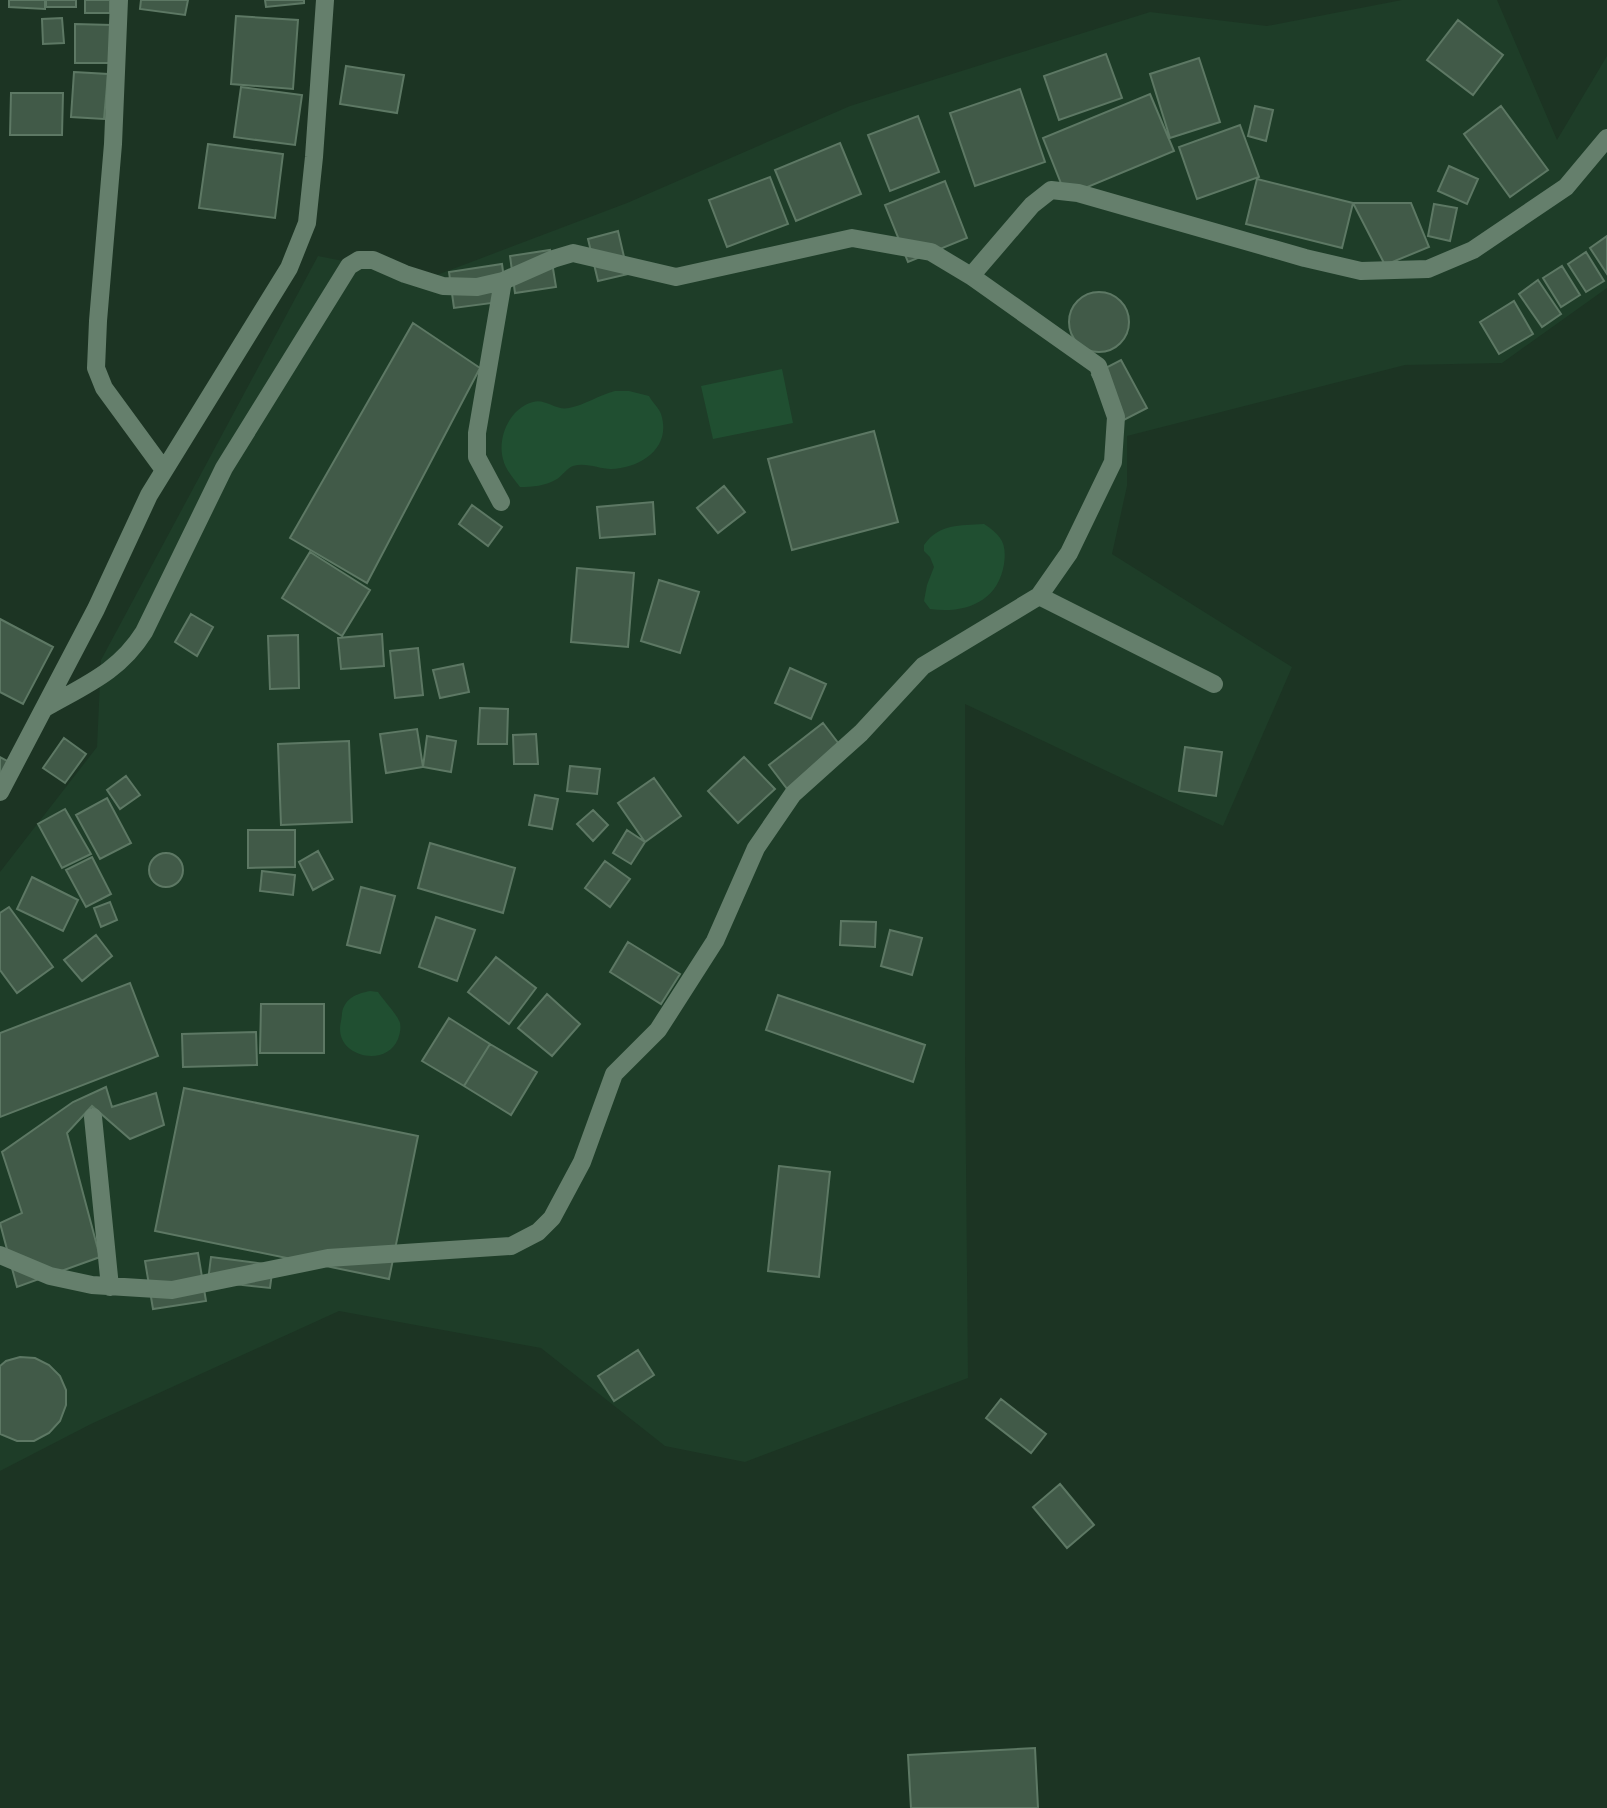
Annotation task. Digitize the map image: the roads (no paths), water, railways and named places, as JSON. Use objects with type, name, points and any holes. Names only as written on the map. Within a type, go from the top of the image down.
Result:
[{"type":"street","points":[[119,0],[113,144],[96,368],[104,388],[164,470]]},
{"type":"street","points":[[0,792],[96,610],[149,495],[289,268],[307,223],[325,0]]},
{"type":"street","points":[[971,276],[1032,205],[1051,190],[1078,193],[1305,258],[1362,271],[1428,269],[1473,250],[1566,187],[1607,138]]},
{"type":"street","points":[[0,1255],[50,1276],[110,1287],[172,1290],[328,1258],[511,1246],[538,1232],[552,1218],[582,1162],[614,1074],[658,1030],[715,941],[756,848],[793,794],[861,733],[923,666],[1039,596],[1069,553],[1113,462],[1116,417],[1098,366],[971,276],[932,252],[852,238],[676,277],[573,253],[503,281],[477,287],[443,286],[373,260],[359,260],[349,266],[224,468],[132,652],[112,669],[45,708]]},
{"type":"street","points":[[501,502],[477,457],[477,433],[503,281]]},
{"type":"street","points":[[1039,596],[1214,684]]},
{"type":"street","points":[[93,1117],[110,1287]]}]
